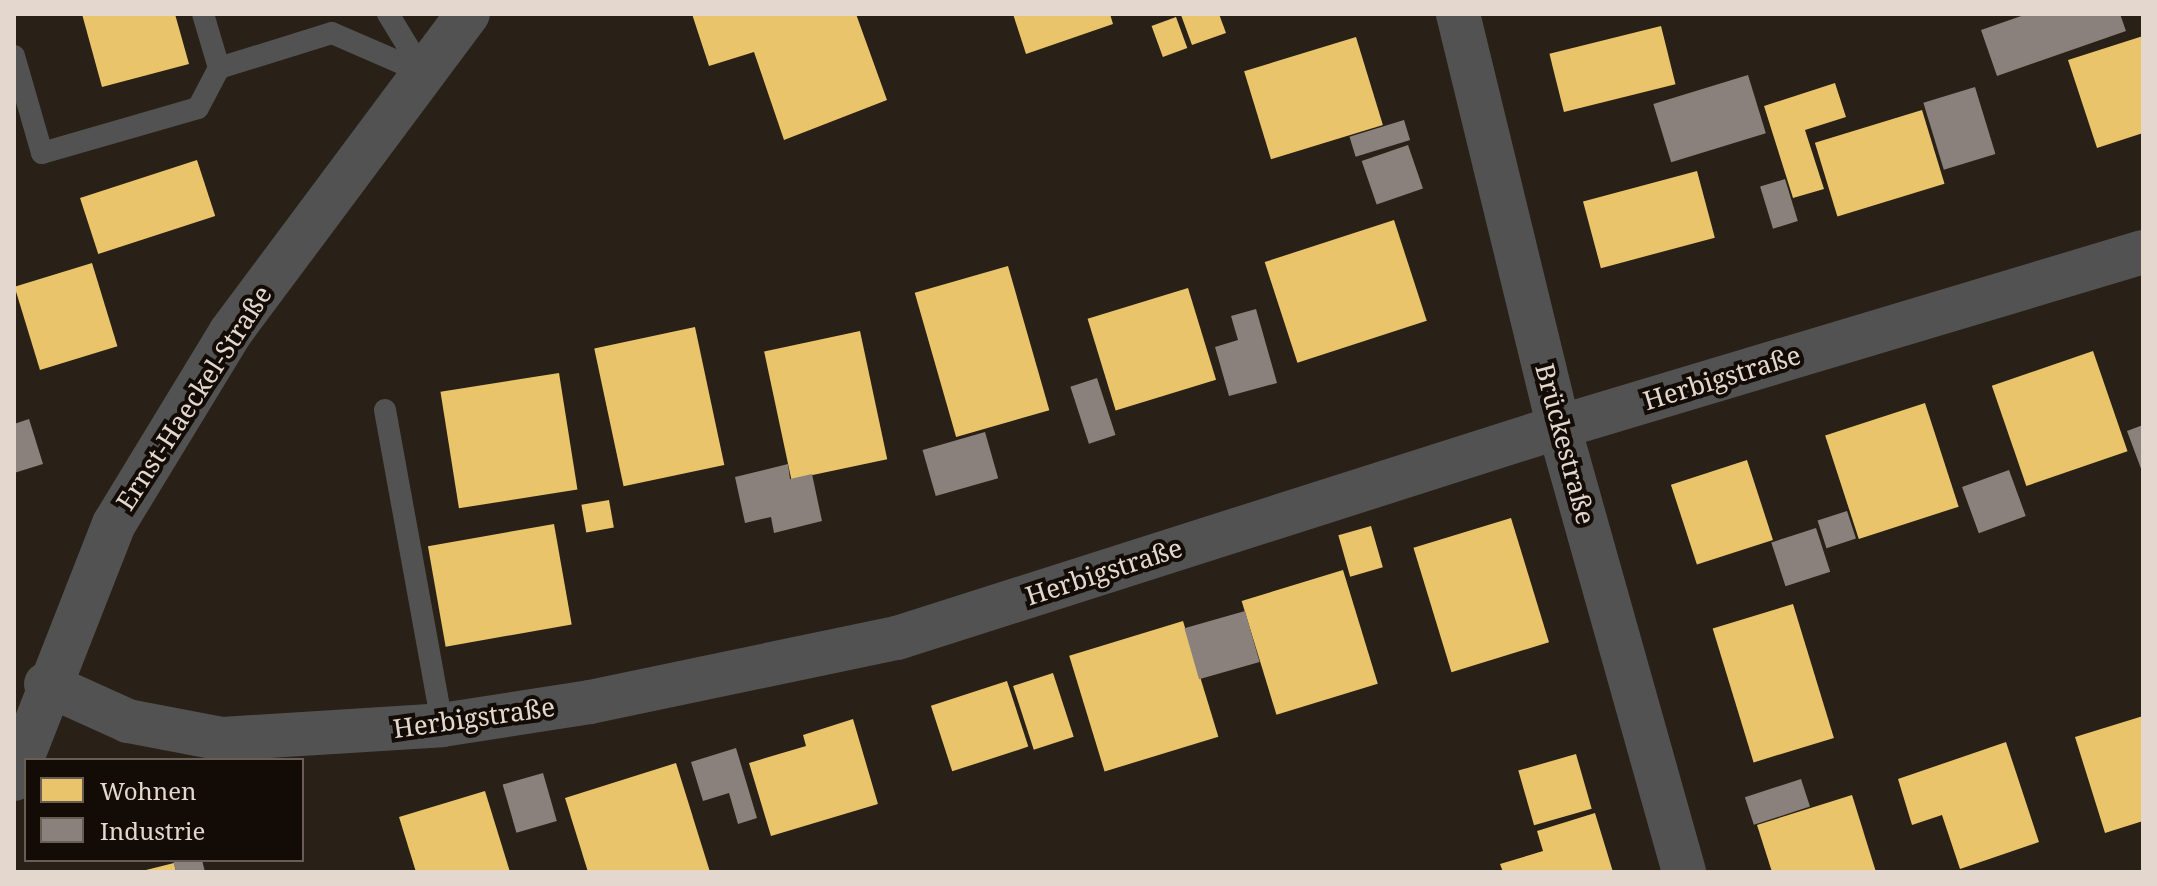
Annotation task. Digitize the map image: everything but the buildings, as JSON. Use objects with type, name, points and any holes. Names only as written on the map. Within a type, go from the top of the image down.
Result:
[{"type":"street","name":"Ernst-Haeckel-Straße","points":[[14,779],[46,684],[114,524],[230,333],[468,14]]},
{"type":"street","name":"Brückestraße","points":[[1458,14],[1559,427],[1684,872]]},
{"type":"street","name":"Herbigstraße","points":[[46,684],[128,721],[222,739],[442,725],[897,638],[1559,427],[2143,252]]},
{"type":"lane","points":[[14,56],[42,153],[198,108],[219,68],[203,14]]},
{"type":"lane","points":[[388,14],[424,73]]},
{"type":"lane","points":[[219,68],[332,33],[424,73]]},
{"type":"lane","points":[[385,410],[442,725]]}]
